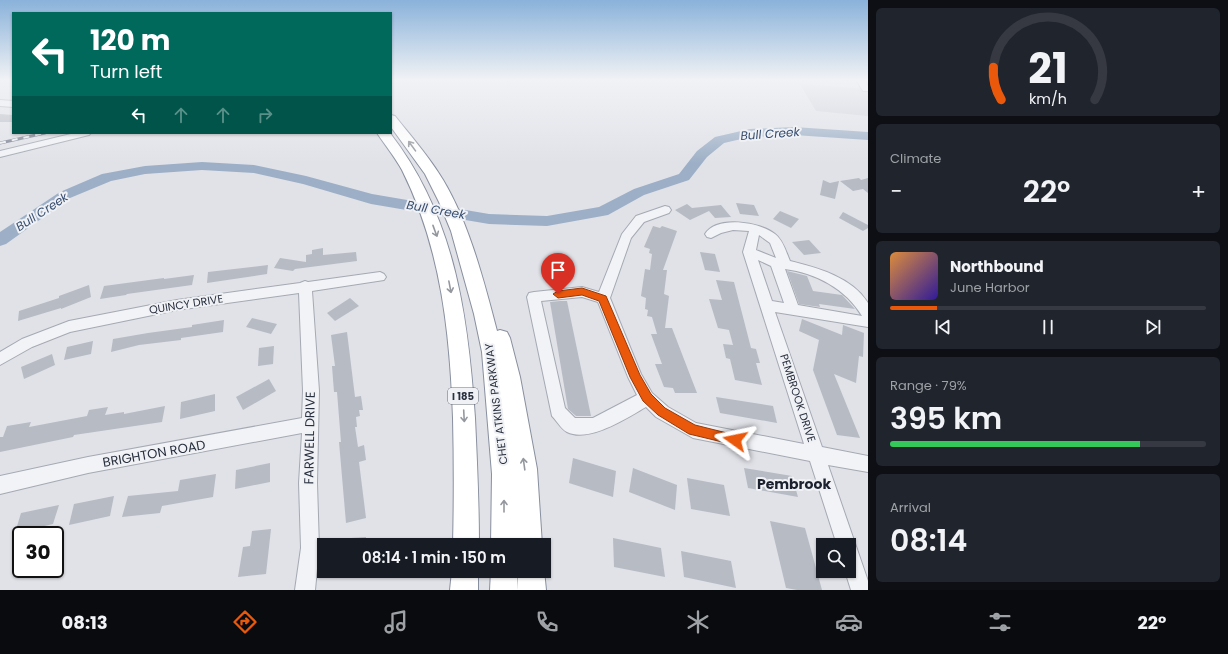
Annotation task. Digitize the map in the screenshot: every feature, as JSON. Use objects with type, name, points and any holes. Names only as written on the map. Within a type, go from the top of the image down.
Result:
[{"type":"highway","points":[[392,119],[432,173],[471,247],[470,256],[490,302],[510,377],[525,468],[529,538]]},
{"type":"highway","name":"I 185","points":[[384,134],[409,169],[425,202],[441,249],[449,282],[458,334],[463,395],[468,494],[466,538]]},
{"type":"highway","name":"CHET ATKINS PARKWAY","points":[[470,256],[492,352],[504,474],[504,538]]},
{"type":"highway","points":[[464,590],[465,578]]},
{"type":"highway","points":[[504,578],[504,590]]},
{"type":"highway","points":[[531,578],[532,590]]},
{"type":"street","points":[[0,154],[82,134]]},
{"type":"street","points":[[665,210],[640,219],[626,237],[603,298],[635,377],[647,398],[662,412],[693,430],[868,464]]},
{"type":"street","points":[[711,234],[722,228],[744,227],[764,232],[772,237],[776,242],[780,264],[793,310]]},
{"type":"street","points":[[755,229],[750,252],[780,264],[809,269],[845,288],[860,300],[868,314]]},
{"type":"street","name":"PEMBROOK DRIVE","points":[[750,252],[844,538]]},
{"type":"street","name":"QUINCY DRIVE","points":[[0,359],[27,344],[69,327],[177,305],[305,286],[380,277]]},
{"type":"street","name":"FARWELL DRIVE","points":[[305,286],[311,391],[308,483],[310,548],[306,590]]},
{"type":"street","points":[[603,298],[582,292],[534,297],[558,411],[571,426],[592,426],[610,419],[647,398]]},
{"type":"street","points":[[767,305],[868,322]]},
{"type":"street","name":"BRIGHTON ROAD","points":[[0,485],[88,465],[309,424]]},
{"type":"street","points":[[856,575],[861,590]]},
{"type":"shaded area","points":[[814,108],[868,108],[868,116],[816,111]]},
{"type":"building","points":[[0,114],[12,115],[12,122],[0,122]]},
{"type":"building","points":[[859,178],[861,180],[868,178],[868,193],[863,189],[853,191],[840,181]]},
{"type":"building","points":[[823,180],[830,183],[839,181],[835,199],[820,195]]},
{"type":"building","points":[[736,203],[754,205],[759,216],[740,214]]},
{"type":"building","points":[[687,204],[692,208],[721,205],[731,217],[715,218],[709,211],[690,220],[675,210]]},
{"type":"building","points":[[780,211],[799,219],[791,228],[773,219]]},
{"type":"building","points":[[843,212],[868,225],[868,228],[863,231],[839,218]]},
{"type":"building","points":[[653,226],[660,228],[662,226],[677,231],[663,270],[667,270],[664,294],[669,296],[665,328],[672,328],[697,393],[675,393],[673,388],[664,387],[655,364],[662,364],[651,334],[657,334],[652,317],[647,316],[648,310],[645,309],[646,298],[641,296],[645,269],[650,270],[652,254],[649,253],[650,249],[644,247]]},
{"type":"building","points":[[809,240],[821,253],[804,255],[792,242]]},
{"type":"building","points":[[323,248],[323,255],[356,252],[357,261],[295,269],[293,271],[274,268],[280,258],[306,262],[306,255],[312,254],[312,250]]},
{"type":"building","points":[[700,252],[715,254],[720,272],[705,270]]},
{"type":"building","points":[[268,265],[267,274],[207,283],[208,272]]},
{"type":"building","points":[[787,271],[807,276],[813,291],[842,295],[855,309],[819,304],[820,307],[799,304]]},
{"type":"building","points":[[194,275],[192,285],[100,299],[104,286]]},
{"type":"building","points":[[716,280],[734,282],[751,348],[756,349],[760,363],[756,363],[762,385],[735,380],[730,359],[726,358],[723,344],[733,345],[729,330],[718,328],[709,299],[722,300]]},
{"type":"building","points":[[89,285],[91,297],[61,309],[18,321],[19,311],[59,298],[59,296]]},
{"type":"building","points":[[350,298],[359,306],[335,321],[327,313]]},
{"type":"building","points":[[567,301],[591,416],[576,416],[568,409],[550,302]]},
{"type":"building","points":[[252,318],[277,324],[271,334],[246,327]]},
{"type":"building","points":[[802,319],[842,335],[843,325],[864,333],[863,357],[859,356],[856,383],[834,374],[860,438],[837,435],[813,370],[819,340],[799,331]]},
{"type":"building","points":[[224,320],[223,332],[181,338],[181,340],[139,345],[111,352],[113,339],[192,327],[192,325]]},
{"type":"building","points":[[347,332],[355,397],[361,396],[363,410],[359,410],[360,416],[356,417],[357,427],[355,427],[358,447],[364,445],[366,460],[359,462],[366,518],[346,523],[339,442],[341,442],[337,392],[334,392],[332,366],[335,366],[331,335]]},
{"type":"building","points":[[93,341],[91,354],[64,360],[67,347]]},
{"type":"building","points":[[274,346],[273,364],[258,366],[259,348]]},
{"type":"building","points":[[52,354],[55,365],[24,379],[21,367]]},
{"type":"building","points":[[269,379],[276,391],[243,410],[236,397]]},
{"type":"building","points":[[215,394],[215,411],[180,419],[181,402]]},
{"type":"building","points":[[716,397],[773,406],[777,423],[720,413]]},
{"type":"building","points":[[165,406],[162,422],[74,435],[73,437],[0,452],[0,437],[3,437],[7,426],[31,422],[29,427],[87,416],[89,410],[108,407],[105,415],[124,412],[124,414]]},
{"type":"building","points":[[573,458],[616,471],[613,497],[569,483]]},
{"type":"building","points":[[270,463],[270,482],[235,489],[236,470]]},
{"type":"building","points":[[633,468],[677,485],[675,510],[629,492]]},
{"type":"building","points":[[744,468],[792,476],[798,497],[748,488]]},
{"type":"building","points":[[216,474],[213,497],[162,506],[160,513],[122,517],[128,496],[178,491],[180,480]]},
{"type":"building","points":[[687,478],[724,485],[730,516],[691,509]]},
{"type":"building","points":[[114,496],[110,516],[69,525],[74,504]]},
{"type":"building","points":[[59,505],[53,524],[45,526],[17,526],[21,513]]},
{"type":"building","points":[[770,521],[805,528],[816,568],[816,578],[819,578],[822,590],[797,590],[786,588]]},
{"type":"building","points":[[271,529],[266,574],[238,577],[243,547],[250,546],[252,531]]},
{"type":"building","points":[[613,538],[661,548],[665,577],[614,567]]},
{"type":"building","points":[[681,551],[731,561],[736,588],[684,577]]},
{"type":"waterway","name":"Bull Creek","points":[[0,240],[65,195],[107,177],[145,170],[202,166],[254,169],[306,180],[371,199],[489,219],[547,221],[603,211],[639,192],[684,177],[702,154],[720,140],[750,133],[794,131],[868,136]]},
{"type":"railway","points":[[0,143],[40,134]]},
{"type":"district","name":"Pembrook","points":[[794,484]]},
{"type":"route","points":[[558,294],[582,292],[603,298],[635,377],[647,398],[662,412],[693,430],[735,440]]}]
